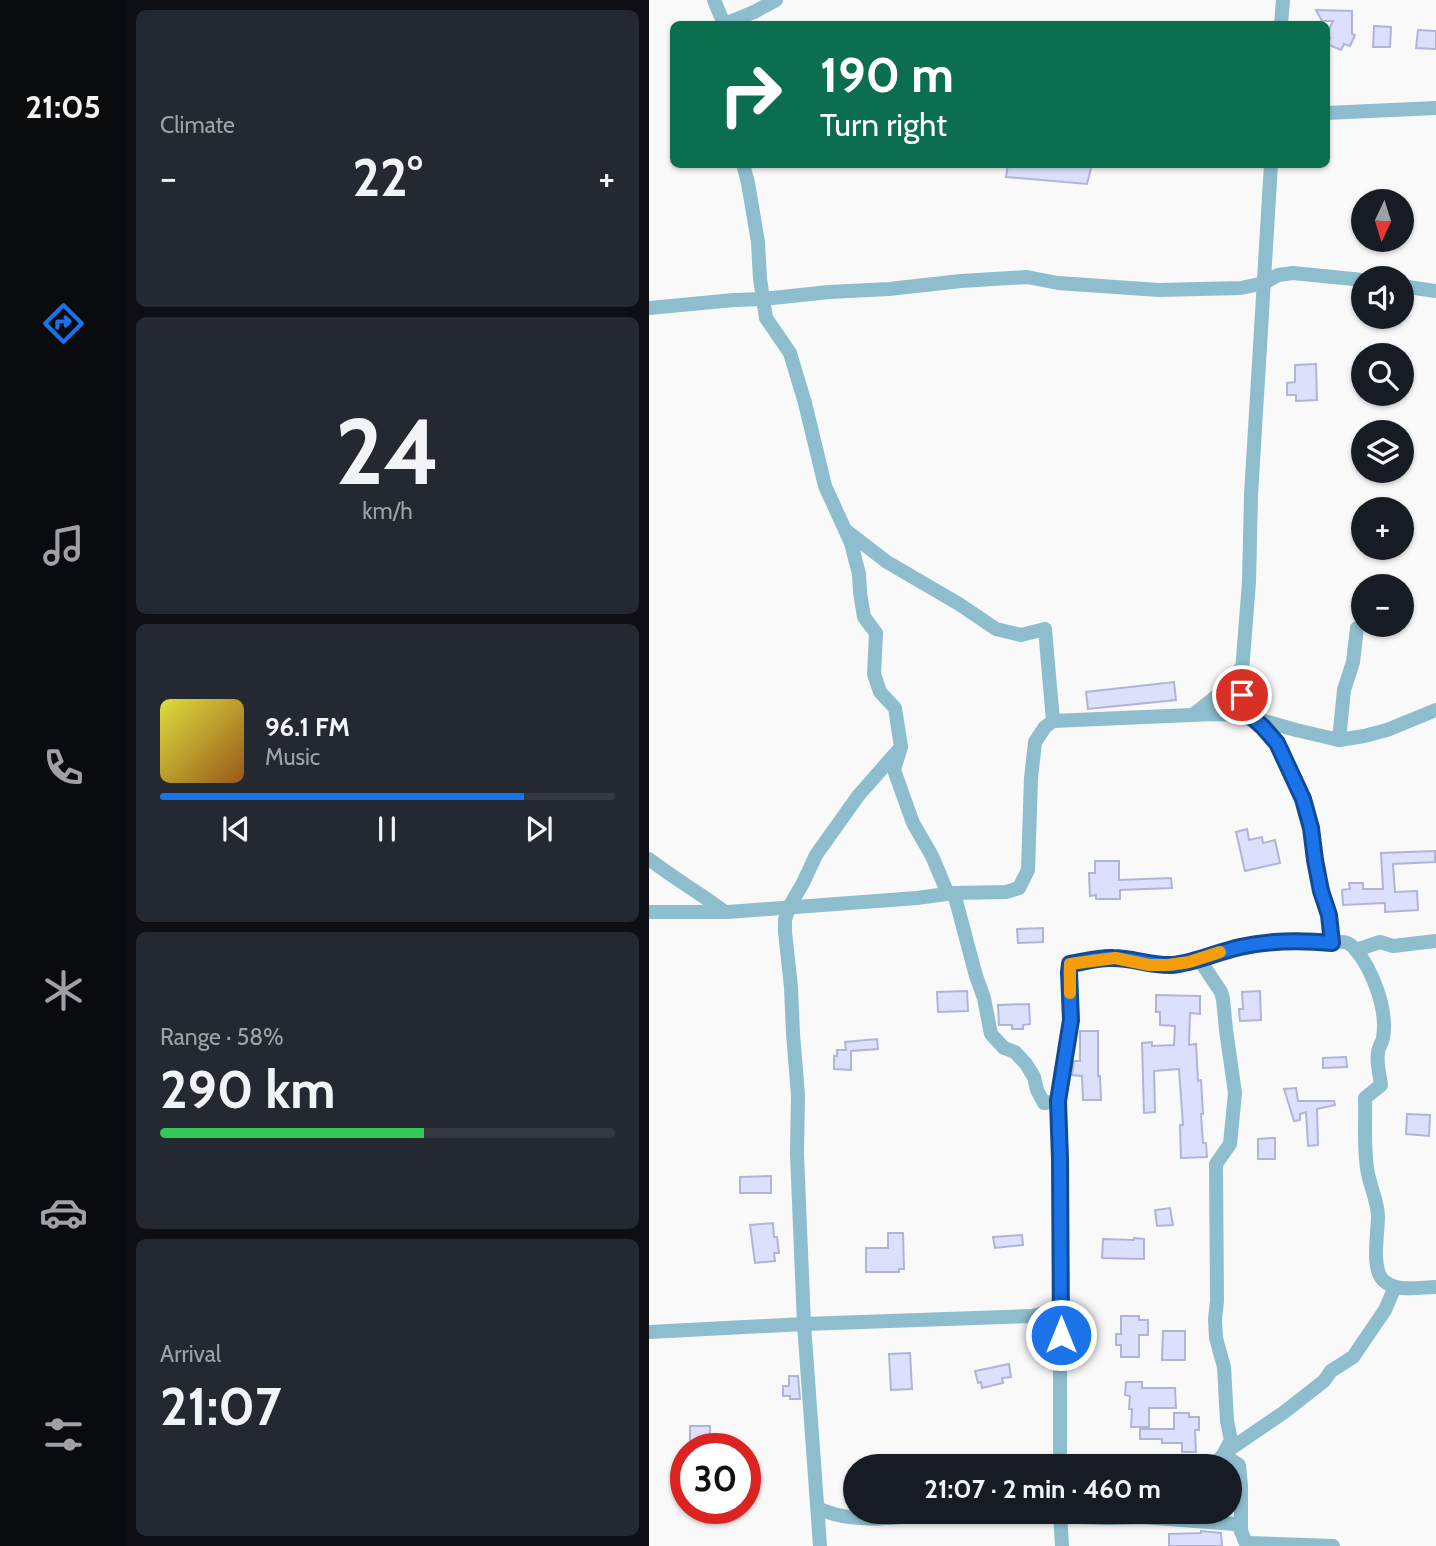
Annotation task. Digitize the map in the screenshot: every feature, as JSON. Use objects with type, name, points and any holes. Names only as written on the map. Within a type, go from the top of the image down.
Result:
[{"type":"street","points":[[714,0],[724,21]]},
{"type":"street","points":[[732,21],[776,0]]},
{"type":"street","points":[[1281,21],[1283,0]]},
{"type":"street","points":[[1330,113],[1436,108]]},
{"type":"street","points":[[744,168],[758,242],[766,318],[790,354],[825,486],[851,542],[859,574],[864,617],[876,633],[874,674],[880,692],[895,708],[901,747],[893,770],[913,823],[951,893],[984,998],[991,1034],[1004,1048],[1015,1052],[1026,1064],[1035,1077],[1043,1102],[1058,1101]]},
{"type":"street","points":[[1271,168],[1251,495],[1249,582],[1241,684],[1248,717],[1263,727],[1277,743],[1303,799],[1311,828],[1321,891],[1329,915],[1332,943]]},
{"type":"street","points":[[649,308],[1026,277],[1103,288],[1159,290],[1241,288],[1264,284],[1278,275],[1293,273],[1351,279]]},
{"type":"street","points":[[1414,288],[1436,291]]},
{"type":"street","points":[[844,529],[887,562],[959,604],[995,629],[1021,635],[1045,629],[1053,722]]},
{"type":"street","points":[[1339,740],[1344,690],[1353,662],[1356,637]]},
{"type":"street","points":[[1194,714],[1226,688],[1243,665]]},
{"type":"street","points":[[649,912],[725,912],[917,898],[951,893],[1006,892],[1019,888],[1028,870],[1035,742],[1045,727],[1053,722],[1194,714],[1248,717],[1339,740],[1387,730],[1436,710]]},
{"type":"street","points":[[821,1546],[804,1324],[797,1154],[798,1095],[785,920],[816,855],[858,796],[901,747]]},
{"type":"street","points":[[649,859],[725,912]]},
{"type":"street","points":[[1060,1454],[1058,1101],[1071,1020],[1070,964],[1115,958],[1149,965],[1168,965],[1189,962],[1240,947],[1279,941],[1332,943],[1341,940],[1349,943],[1373,978],[1384,1023],[1383,1040],[1378,1054],[1381,1085],[1365,1098],[1368,1174],[1378,1214],[1379,1275],[1395,1287],[1436,1287]]},
{"type":"street","points":[[1356,950],[1380,942],[1393,946],[1436,941]]},
{"type":"street","points":[[1199,959],[1223,999],[1235,1093],[1230,1144],[1216,1164],[1216,1338],[1224,1367],[1227,1421],[1231,1440],[1222,1454]]},
{"type":"street","points":[[1226,1454],[1244,1438],[1284,1413],[1324,1381],[1331,1371],[1353,1357],[1385,1310],[1395,1287]]},
{"type":"street","points":[[649,1332],[1032,1317],[1061,1309]]},
{"type":"street","points":[[1242,1499],[1245,1540]]},
{"type":"street","points":[[818,1508],[843,1516]]},
{"type":"street","points":[[1061,1524],[1062,1546]]},
{"type":"street","points":[[1235,1524],[1239,1526],[1245,1540]]},
{"type":"street","points":[[1245,1540],[1333,1546]]},
{"type":"building","points":[[1316,10],[1352,11],[1352,34],[1355,35],[1350,46],[1344,44],[1341,50],[1330,45],[1330,27],[1333,21],[1322,21]]},
{"type":"building","points":[[1374,26],[1391,27],[1390,47],[1373,47]]},
{"type":"building","points":[[1418,30],[1436,31],[1436,49],[1416,48]]},
{"type":"building","points":[[1007,168],[1091,168],[1087,184],[1006,177]]},
{"type":"building","points":[[1316,364],[1317,400],[1296,401],[1296,395],[1287,395],[1287,383],[1295,382],[1295,365]]},
{"type":"building","points":[[1174,682],[1176,700],[1088,709],[1086,692]]},
{"type":"building","points":[[1247,829],[1249,840],[1262,837],[1263,843],[1275,840],[1280,863],[1245,871],[1236,832]]},
{"type":"building","points":[[1435,851],[1435,862],[1393,864],[1395,892],[1417,891],[1418,910],[1385,912],[1385,903],[1343,905],[1342,890],[1350,889],[1349,883],[1363,883],[1363,889],[1383,889],[1381,853]]},
{"type":"building","points":[[1095,861],[1119,861],[1119,880],[1171,878],[1172,888],[1120,890],[1120,899],[1096,899],[1096,895],[1090,896],[1089,873],[1095,873]]},
{"type":"building","points":[[1043,928],[1043,942],[1018,943],[1017,929]]},
{"type":"building","points":[[967,991],[968,1011],[938,1012],[937,992]]},
{"type":"building","points":[[1260,991],[1261,1020],[1240,1021],[1239,1009],[1243,1009],[1242,992]]},
{"type":"building","points":[[1156,995],[1200,996],[1200,1014],[1190,1013],[1189,1045],[1196,1044],[1198,1081],[1201,1080],[1203,1143],[1206,1143],[1207,1157],[1181,1158],[1180,1125],[1183,1125],[1179,1069],[1154,1071],[1155,1112],[1144,1113],[1142,1043],[1152,1042],[1152,1046],[1174,1045],[1175,1026],[1160,1025],[1160,1012],[1156,1012]]},
{"type":"building","points":[[1029,1004],[1030,1024],[1023,1025],[1023,1029],[1012,1029],[1012,1025],[999,1025],[998,1005]]},
{"type":"building","points":[[1080,1031],[1098,1031],[1101,1100],[1083,1100],[1082,1076],[1072,1075],[1074,1061],[1080,1061]]},
{"type":"building","points":[[877,1039],[878,1049],[851,1051],[851,1070],[834,1069],[834,1056],[837,1056],[837,1050],[846,1050],[845,1042]]},
{"type":"building","points":[[1346,1057],[1347,1067],[1323,1068],[1323,1058]]},
{"type":"building","points":[[1296,1088],[1298,1101],[1334,1101],[1335,1105],[1317,1109],[1318,1145],[1308,1146],[1306,1112],[1300,1114],[1300,1120],[1294,1121],[1284,1089]]},
{"type":"building","points":[[1407,1114],[1430,1115],[1429,1136],[1406,1134]]},
{"type":"building","points":[[1275,1138],[1275,1159],[1258,1159],[1258,1139]]},
{"type":"building","points":[[771,1176],[771,1193],[740,1193],[740,1177]]},
{"type":"building","points":[[1170,1208],[1173,1225],[1157,1226],[1155,1210]]},
{"type":"building","points":[[773,1223],[779,1253],[774,1253],[775,1261],[755,1263],[750,1225]]},
{"type":"building","points":[[888,1233],[903,1233],[904,1269],[899,1269],[899,1272],[866,1272],[866,1248],[888,1248]]},
{"type":"building","points":[[1022,1235],[1023,1245],[995,1248],[993,1237]]},
{"type":"building","points":[[1103,1239],[1144,1239],[1144,1259],[1102,1258]]},
{"type":"building","points":[[1121,1316],[1139,1316],[1139,1320],[1148,1320],[1148,1335],[1139,1335],[1139,1357],[1121,1357],[1121,1345],[1116,1345],[1116,1334],[1121,1334]]},
{"type":"building","points":[[1163,1331],[1185,1331],[1185,1360],[1162,1360]]},
{"type":"building","points":[[910,1353],[912,1389],[891,1390],[889,1354]]},
{"type":"building","points":[[1009,1364],[1011,1377],[1002,1378],[1003,1383],[982,1388],[981,1382],[978,1383],[975,1371]]},
{"type":"building","points":[[789,1376],[798,1376],[800,1399],[783,1396],[783,1386],[789,1386]]},
{"type":"building","points":[[1126,1382],[1142,1382],[1142,1388],[1175,1388],[1176,1408],[1149,1408],[1149,1427],[1131,1427],[1132,1409],[1129,1409],[1130,1396],[1125,1395]]},
{"type":"building","points":[[1174,1413],[1189,1413],[1189,1417],[1199,1417],[1199,1430],[1195,1430],[1196,1452],[1182,1452],[1182,1443],[1140,1439],[1140,1429],[1174,1429]]},
{"type":"building","points":[[690,1426],[710,1426],[710,1433],[690,1433]]},
{"type":"building","points":[[1201,1531],[1221,1533],[1222,1546],[1169,1546],[1169,1534]]},
{"type":"slow traffic","points":[[1070,993],[1070,964],[1115,958],[1149,965],[1168,965],[1189,962],[1220,952]]},
{"type":"route","points":[[1061,1335],[1058,1101],[1071,1020],[1070,964],[1115,958],[1149,965],[1168,965],[1266,942],[1299,940],[1332,943],[1329,915],[1321,891],[1311,828],[1303,799],[1277,743],[1253,718],[1243,715],[1242,695]]}]
